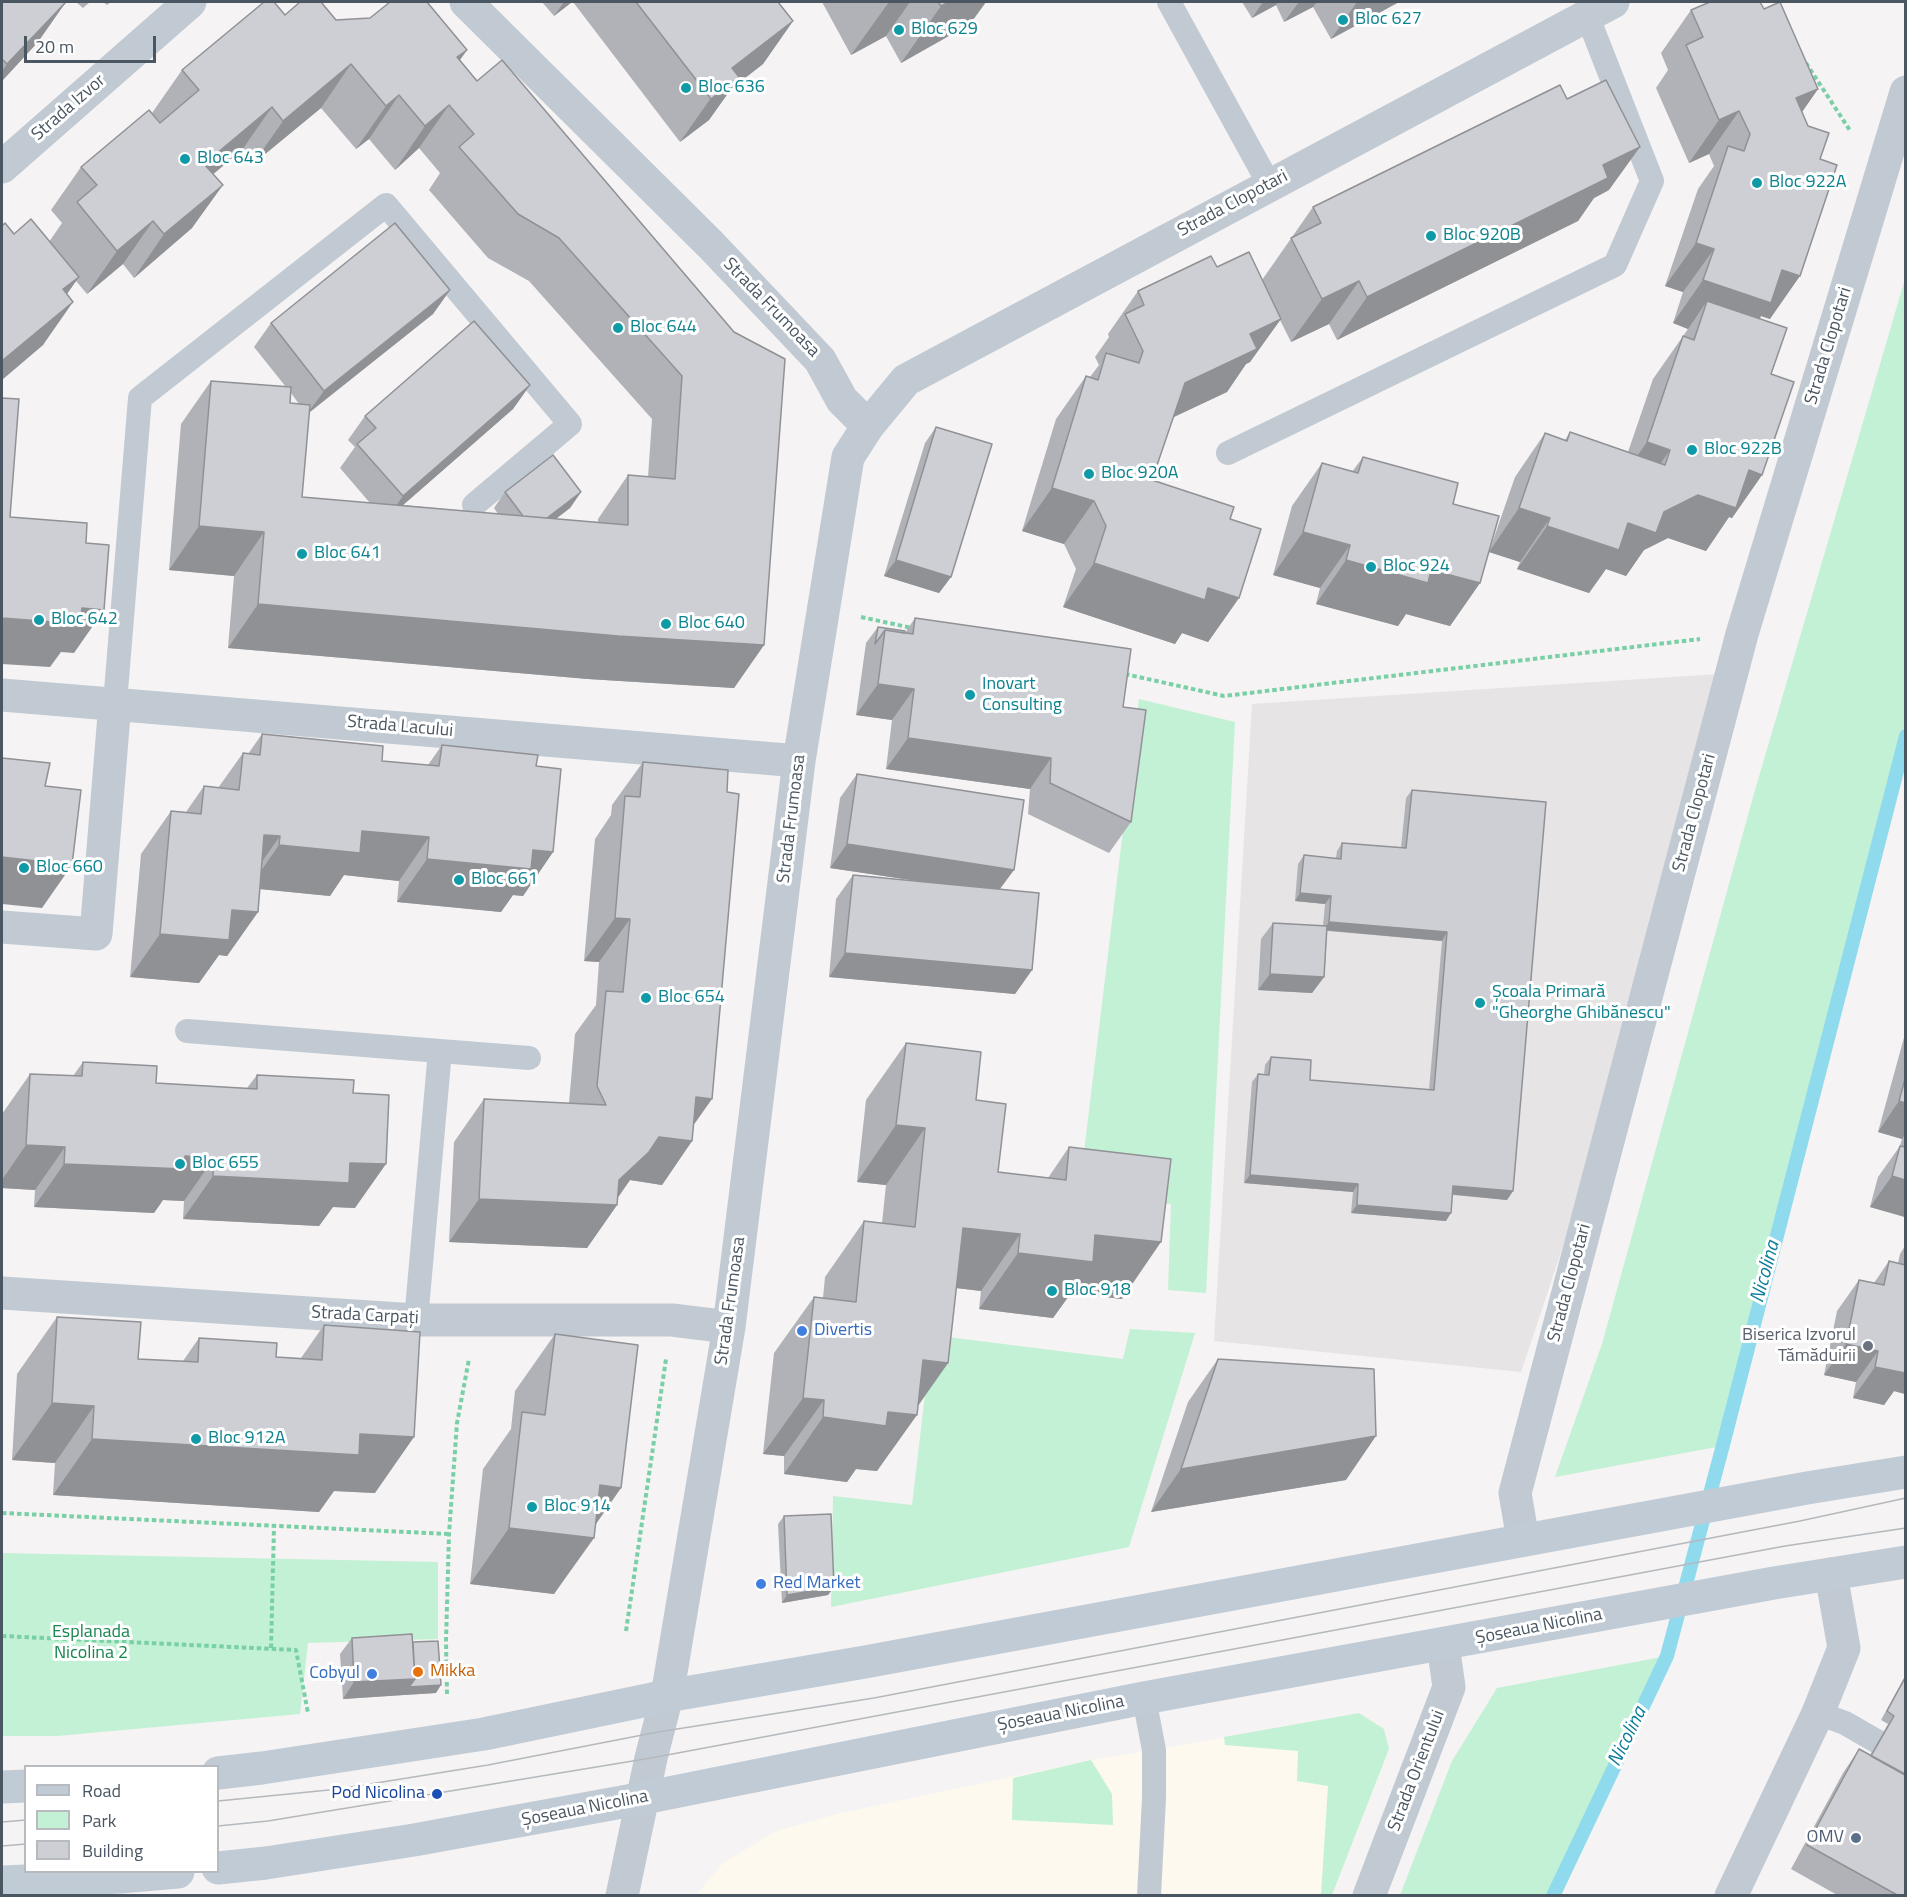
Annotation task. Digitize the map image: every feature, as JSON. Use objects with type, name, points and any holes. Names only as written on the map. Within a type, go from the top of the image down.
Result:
[{"type":"main road","points":[[219,1773],[484,1734],[666,1696],[865,1662],[1807,1488],[1905,1472]]},
{"type":"main road","name":"Șoseaua Nicolina","points":[[219,1868],[266,1863],[414,1840],[644,1798],[1144,1698],[1774,1583],[1905,1562]]},
{"type":"main road","points":[[2,1787],[24,1786]]},
{"type":"main road","points":[[2,1882],[166,1873]]},
{"type":"street","name":"Strada Izvor","points":[[2,166],[190,2]]},
{"type":"street","name":"Strada Frumoasa","points":[[466,2],[711,245],[820,360],[842,400],[868,426],[848,458],[799,761],[729,1327],[666,1696],[622,1896]]},
{"type":"street","name":"Strada Clopotari","points":[[868,426],[906,380],[1600,8]]},
{"type":"street","name":"Strada Clopotari","points":[[1539,1537],[1515,1492],[1742,634],[1905,92]]},
{"type":"street","name":"Strada Lacului","points":[[2,695],[799,761]]},
{"type":"street","points":[[2,927],[96,934],[115,703]]},
{"type":"street","name":"Strada Carpați","points":[[2,1293],[416,1320],[672,1320],[729,1327]]},
{"type":"street","points":[[1731,1896],[1818,1713],[1844,1648],[1832,1574]]},
{"type":"street","name":"Strada Orientului","points":[[1369,1896],[1449,1687],[1443,1644]]},
{"type":"lane","points":[[1169,2],[1269,184]]},
{"type":"lane","points":[[1228,453],[1615,265],[1652,180],[1600,8]]},
{"type":"lane","points":[[115,703],[140,398],[386,206],[570,424],[474,504]]},
{"type":"lane","points":[[187,1031],[529,1058]]},
{"type":"lane","points":[[416,1320],[440,1051]]},
{"type":"lane","points":[[1144,1698],[1154,1750],[1149,1896]]},
{"type":"lane","points":[[1818,1713],[1845,1723],[1878,1742]]},
{"type":"path","points":[[1805,60],[1880,176]]},
{"type":"path","points":[[824,609],[915,629]]},
{"type":"path","points":[[1121,673],[1224,696],[1742,634]]},
{"type":"path","points":[[447,1694],[449,1534],[457,1423],[477,1320]]},
{"type":"path","points":[[626,1631],[672,1320]]},
{"type":"path","points":[[2,1513],[449,1534]]},
{"type":"path","points":[[271,1648],[274,1527]]},
{"type":"path","points":[[2,1636],[296,1650],[308,1713]]},
{"type":"shaded area","points":[[1719,674],[1574,1213],[1521,1372],[1214,1341],[1252,704]]},
{"type":"shaded area","points":[[1359,1713],[1384,1729],[1389,1749],[1332,1895],[695,1896],[723,1863],[776,1831],[841,1813],[1091,1760]]},
{"type":"green space","points":[[1905,279],[1905,735],[1722,1446],[1555,1477],[1602,1344],[1753,797]]},
{"type":"green space","points":[[1139,699],[1235,722],[1206,1293],[1168,1290],[1171,1204],[1079,1193]]},
{"type":"green space","points":[[1130,1329],[1195,1333],[1129,1547],[831,1607],[833,1496],[912,1505],[932,1335],[1123,1359]]},
{"type":"green space","name":"Esplanada Nicolina 2","points":[[2,1553],[438,1562],[438,1639],[308,1643],[300,1714],[57,1736],[2,1736]]},
{"type":"green space","points":[[1667,1656],[1553,1895],[1400,1895],[1452,1761],[1497,1688]]},
{"type":"green space","points":[[1359,1713],[1384,1729],[1389,1749],[1332,1895],[1321,1895],[1328,1786],[1297,1781],[1298,1751],[1225,1745],[1224,1737]]},
{"type":"green space","points":[[1091,1760],[1112,1794],[1113,1825],[1012,1820],[1013,1778]]},
{"type":"building","points":[[2,2],[66,2],[7,64],[2,59]]},
{"type":"building","points":[[264,2],[274,2],[285,15],[300,2],[321,2],[336,20],[370,18],[390,2],[427,2],[467,50],[457,57],[477,81],[502,60],[734,332],[785,359],[764,645],[618,636],[258,604],[264,532],[199,526],[211,381],[291,387],[290,403],[310,405],[302,497],[628,525],[628,475],[675,479],[682,376],[559,238],[518,214],[459,147],[474,134],[449,105],[425,126],[399,95],[386,106],[351,64],[283,121],[272,107],[204,164],[223,185],[164,234],[153,221],[117,251],[77,202],[97,185],[81,167],[149,110],[160,123],[199,90],[182,70]]},
{"type":"building","points":[[636,2],[778,2],[793,21],[732,68],[739,77],[711,99]]},
{"type":"building","points":[[1710,2],[1760,2],[1764,9],[1780,2],[1818,89],[1796,98],[1808,126],[1829,133],[1820,159],[1837,165],[1800,276],[1782,270],[1771,303],[1703,280],[1714,249],[1696,243],[1728,146],[1744,151],[1750,134],[1739,111],[1719,120],[1686,45],[1703,37],[1691,10]]},
{"type":"building","name":"Bloc 920B","points":[[1606,80],[1640,147],[1603,165],[1608,178],[1367,297],[1359,281],[1322,299],[1291,238],[1321,223],[1313,207],[1560,85],[1567,99]]},
{"type":"building","points":[[31,219],[79,277],[63,289],[73,302],[3,360],[2,386],[2,226],[5,223],[14,234]]},
{"type":"building","points":[[395,223],[450,290],[324,391],[271,323]]},
{"type":"building","name":"Bloc 920A","points":[[1249,252],[1281,319],[1250,334],[1257,349],[1185,383],[1152,480],[1234,507],[1230,519],[1261,529],[1239,598],[1208,588],[1205,600],[1094,563],[1106,526],[1094,501],[1052,488],[1086,376],[1098,380],[1106,353],[1139,363],[1143,351],[1125,314],[1144,305],[1138,291],[1211,256],[1217,267]]},
{"type":"building","name":"Bloc 922B","points":[[1707,301],[1787,328],[1771,374],[1794,382],[1762,475],[1749,470],[1736,508],[1698,495],[1664,512],[1656,533],[1628,523],[1619,550],[1547,526],[1550,518],[1519,508],[1545,433],[1567,441],[1570,432],[1665,465],[1670,450],[1647,442],[1683,336],[1694,340]]},
{"type":"building","points":[[474,321],[530,385],[403,496],[357,444],[376,428],[365,416]]},
{"type":"building","points":[[2,398],[19,399],[10,517],[87,523],[86,543],[109,545],[104,610],[82,608],[80,624],[2,618]]},
{"type":"building","points":[[936,427],[992,444],[951,577],[896,560]]},
{"type":"building","points":[[553,455],[581,492],[547,518],[523,516],[505,492]]},
{"type":"building","points":[[1363,457],[1458,483],[1453,504],[1499,516],[1480,583],[1431,570],[1428,583],[1346,560],[1350,545],[1303,532],[1322,463],[1358,473]]},
{"type":"building","points":[[915,618],[1131,649],[1123,707],[1146,710],[1131,822],[1050,783],[1051,758],[908,738],[914,689],[878,684],[885,630],[913,634]]},
{"type":"building","points":[[878,627],[905,631],[904,633],[885,630],[875,644]]},
{"type":"building","points":[[262,734],[383,746],[382,761],[439,766],[442,745],[538,755],[536,766],[561,769],[553,852],[533,850],[531,869],[427,859],[429,837],[362,831],[360,853],[279,845],[280,836],[264,835],[258,912],[232,910],[229,940],[160,934],[171,811],[201,814],[204,786],[239,790],[243,753],[260,755]]},
{"type":"building","points":[[2,758],[50,763],[45,786],[81,790],[72,865],[2,857]]},
{"type":"building","points":[[643,762],[728,770],[727,792],[739,794],[712,1099],[696,1097],[692,1141],[659,1137],[649,1152],[619,1180],[617,1205],[479,1199],[484,1099],[606,1105],[597,1086],[606,991],[623,992],[630,919],[615,918],[625,796],[640,797]]},
{"type":"building","points":[[857,774],[1024,800],[1014,870],[847,844]]},
{"type":"building","name":"Școala Primară \"Gheorghe Ghibănescu\"","points":[[1412,790],[1546,802],[1513,1191],[1453,1186],[1451,1213],[1357,1205],[1358,1184],[1250,1175],[1258,1074],[1269,1075],[1271,1057],[1311,1060],[1310,1080],[1434,1090],[1447,932],[1329,922],[1331,896],[1300,893],[1304,855],[1341,859],[1342,843],[1406,848]]},
{"type":"building","points":[[853,875],[1039,893],[1032,970],[845,953]]},
{"type":"building","points":[[1273,923],[1327,926],[1324,977],[1270,974]]},
{"type":"building","points":[[906,1043],[981,1052],[976,1100],[1006,1104],[998,1172],[1066,1180],[1069,1147],[1171,1159],[1161,1242],[1095,1235],[1093,1262],[1018,1253],[1020,1234],[963,1228],[948,1363],[923,1360],[917,1415],[888,1412],[886,1426],[823,1417],[824,1400],[803,1398],[814,1297],[856,1302],[864,1221],[915,1227],[925,1128],[896,1125]]},
{"type":"building","points":[[83,1062],[157,1066],[156,1083],[257,1089],[257,1075],[354,1080],[353,1093],[389,1095],[386,1164],[350,1163],[349,1183],[213,1176],[214,1158],[185,1156],[184,1169],[64,1164],[65,1147],[26,1145],[30,1074],[82,1076]]},
{"type":"building","points":[[1905,1079],[1905,1103],[1899,1101]]},
{"type":"building","points":[[1900,1146],[1905,1147],[1905,1180],[1892,1176]]},
{"type":"building","points":[[1889,1261],[1905,1265],[1905,1373],[1875,1367],[1878,1351],[1846,1344],[1859,1280],[1884,1285]]},
{"type":"building","points":[[57,1317],[141,1322],[138,1359],[198,1362],[199,1338],[277,1343],[276,1357],[322,1360],[324,1325],[420,1332],[414,1437],[360,1434],[359,1455],[92,1439],[94,1406],[52,1403]]},
{"type":"building","points":[[555,1334],[638,1345],[621,1488],[600,1485],[594,1538],[509,1528],[522,1412],[545,1415]]},
{"type":"building","points":[[1218,1359],[1374,1369],[1376,1436],[1181,1469]]},
{"type":"building","points":[[831,1514],[834,1587],[787,1595],[784,1516]]},
{"type":"building","points":[[412,1634],[415,1679],[354,1682],[352,1638]]},
{"type":"building","points":[[438,1641],[441,1685],[409,1687],[415,1679],[413,1642]]},
{"type":"building","points":[[1905,1678],[1905,1775],[1871,1756],[1894,1716],[1887,1711]]},
{"type":"building","name":"OMV","points":[[1859,1749],[1905,1774],[1905,1896],[1899,1896],[1807,1845]]},
{"type":"waterway","name":"Nicolina","points":[[1553,1896],[1667,1656],[1906,736]]},
{"type":"tram line","points":[[219,1801],[339,1789],[488,1765],[658,1732],[874,1698],[1800,1521],[1906,1498]]},
{"type":"tram line","points":[[219,1826],[268,1821],[651,1758],[1785,1546],[1906,1528]]},
{"type":"tram line","points":[[2,1822],[24,1820]]},
{"type":"tram line","points":[[2,1846],[24,1844]]},
{"type":"place","name":"Bloc 627","points":[[1343,20]]},
{"type":"place","name":"Bloc 629","points":[[899,30]]},
{"type":"place","name":"Bloc 636","points":[[686,88]]},
{"type":"place","name":"Bloc 643","points":[[185,159]]},
{"type":"place","name":"Bloc 922A","points":[[1757,183]]},
{"type":"place","name":"Bloc 920B","points":[[1431,236]]},
{"type":"place","name":"Bloc 644","points":[[618,328]]},
{"type":"place","name":"Bloc 922B","points":[[1692,450]]},
{"type":"place","name":"Bloc 920A","points":[[1089,474]]},
{"type":"place","name":"Bloc 641","points":[[302,554]]},
{"type":"place","name":"Bloc 924","points":[[1371,567]]},
{"type":"place","name":"Bloc 642","points":[[39,620]]},
{"type":"place","name":"Bloc 640","points":[[666,624]]},
{"type":"place","name":"Inovart Consulting","points":[[970,695]]},
{"type":"place","name":"Bloc 660","points":[[24,868]]},
{"type":"place","name":"Bloc 661","points":[[459,880]]},
{"type":"place","name":"Bloc 654","points":[[646,998]]},
{"type":"place","name":"Școala Primară \"Gheorghe Ghibănescu\"","points":[[1480,1003]]},
{"type":"place","name":"Bloc 655","points":[[180,1164]]},
{"type":"place","name":"Bloc 918","points":[[1052,1291]]},
{"type":"place","name":"Divertis","points":[[802,1331]]},
{"type":"place","name":"Biserica Izvorul Tămăduirii","points":[[1868,1346]]},
{"type":"place","name":"Bloc 912A","points":[[196,1439]]},
{"type":"place","name":"Bloc 914","points":[[532,1507]]},
{"type":"place","name":"Red Market","points":[[761,1584]]},
{"type":"place","name":"Mikka","points":[[418,1672]]},
{"type":"place","name":"Cobyul","points":[[372,1674]]},
{"type":"place","name":"Pod Nicolina","points":[[437,1794]]},
{"type":"place","name":"OMV","points":[[1856,1838]]}]
